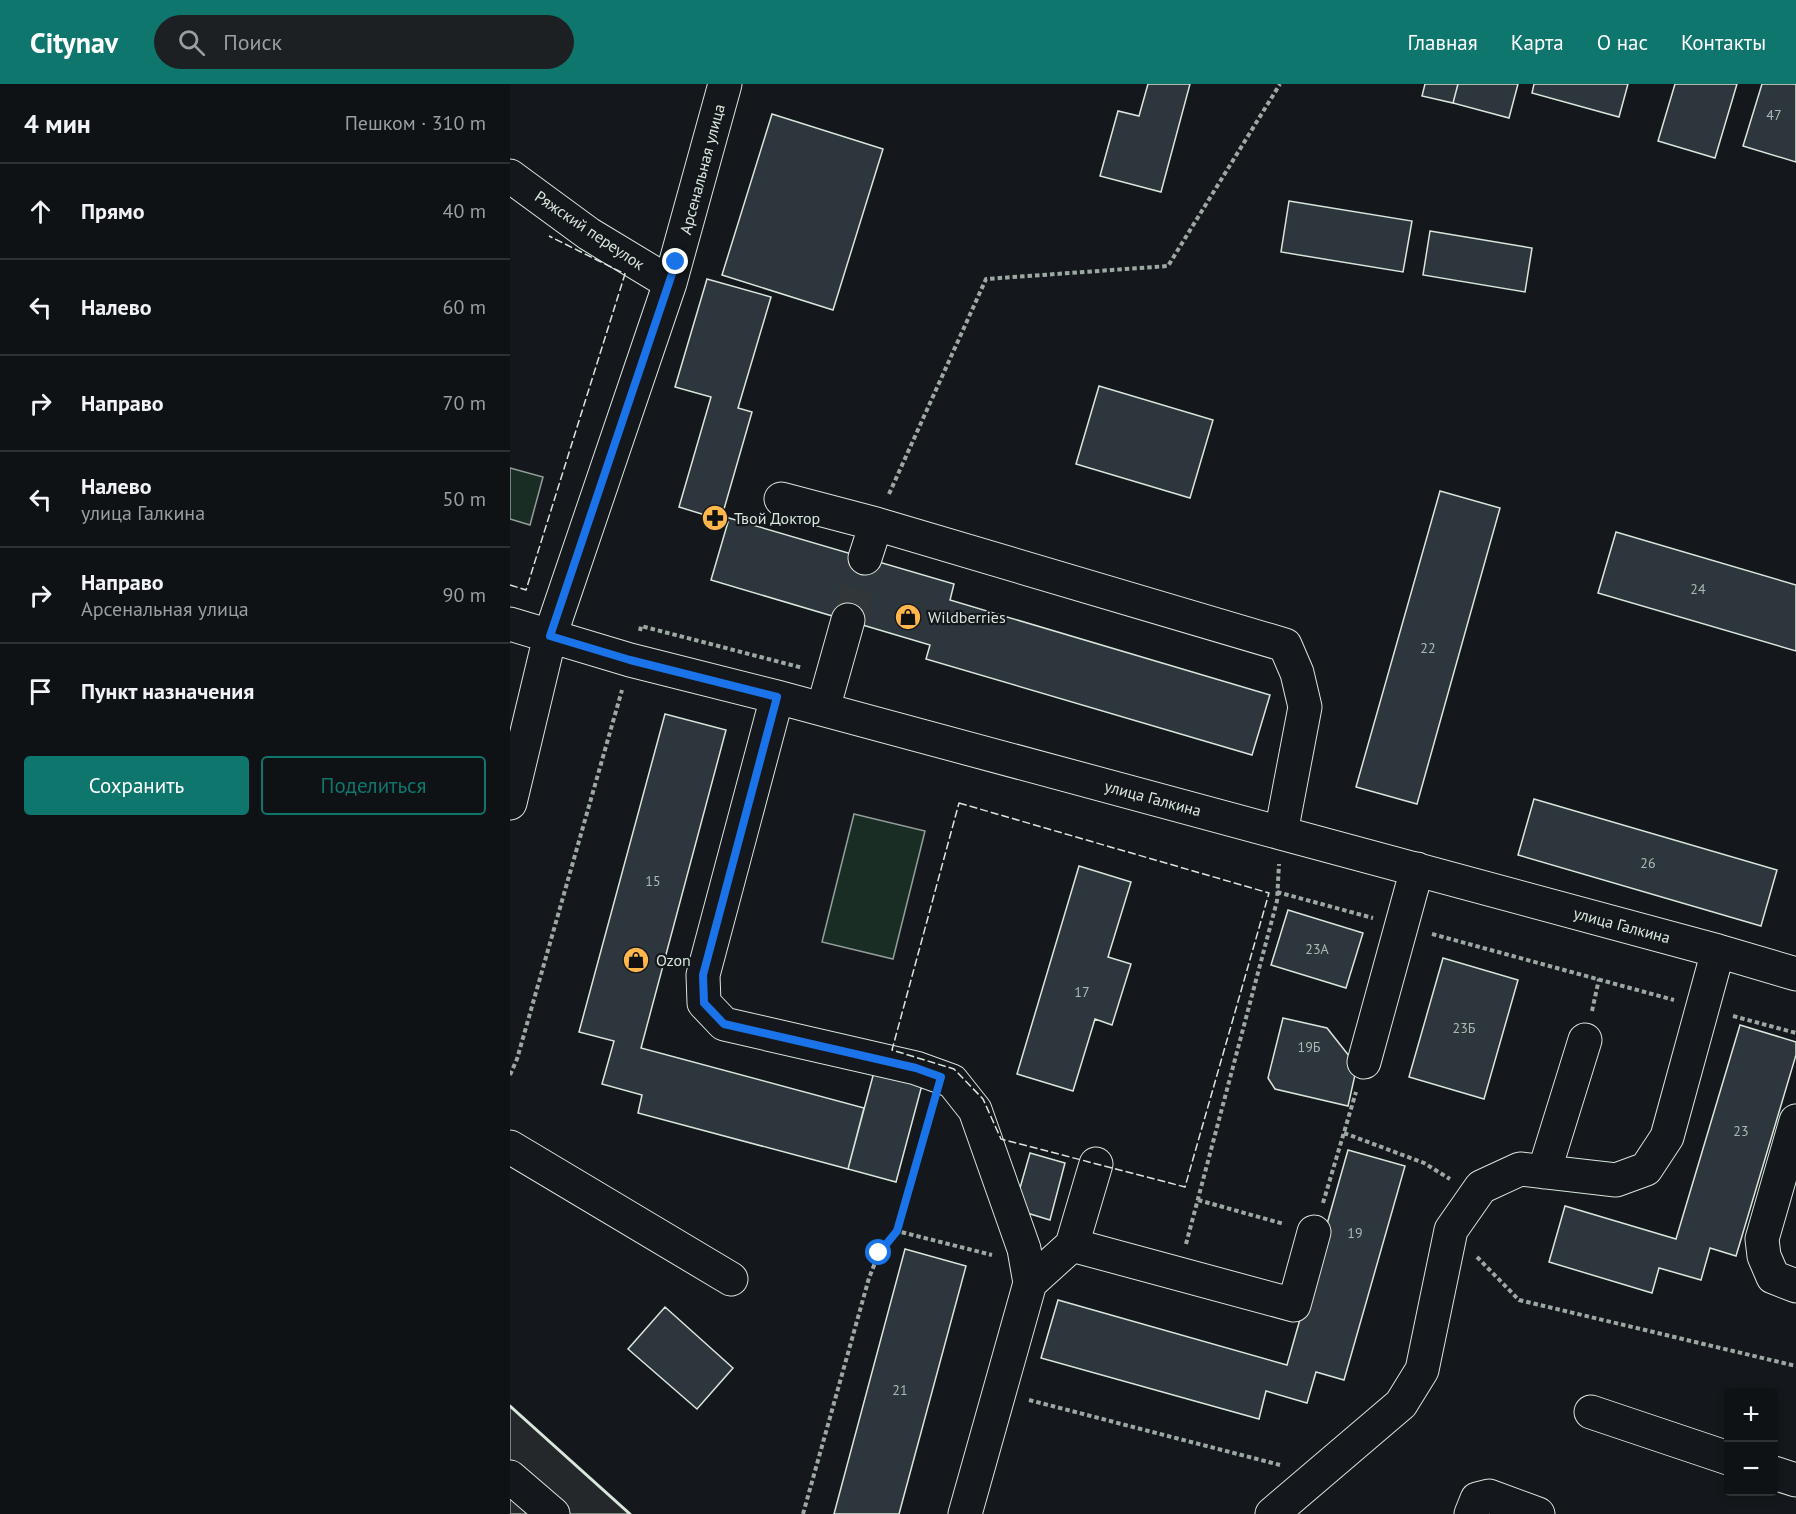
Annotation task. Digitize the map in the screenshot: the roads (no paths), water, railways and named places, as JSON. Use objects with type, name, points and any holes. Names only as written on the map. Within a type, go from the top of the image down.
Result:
[{"type":"street","name":"Арсенальная улица","points":[[510,803],[550,636],[670,283],[725,84]]},
{"type":"street","name":"Ряжский переулок","points":[[510,176],[589,234],[670,283]]},
{"type":"street","points":[[510,205],[589,234]]},
{"type":"street","points":[[781,499],[876,524],[1285,645],[1297,673],[1305,707],[1281,832]]},
{"type":"street","points":[[865,558],[876,524]]},
{"type":"street","points":[[823,710],[848,620]]},
{"type":"street","name":"улица Галкина","points":[[510,624],[630,660],[1281,832],[1796,974]]},
{"type":"street","points":[[777,697],[703,975],[704,1003],[724,1024],[916,1068],[952,1081],[975,1110],[1024,1249],[1028,1274],[999,1392],[965,1514]]},
{"type":"street","points":[[1365,1062],[1417,869]]},
{"type":"street","points":[[1272,1514],[1401,1404],[1422,1370],[1451,1230],[1481,1187],[1520,1169],[1616,1180],[1646,1169],[1667,1137],[1719,951]]},
{"type":"street","points":[[1544,1172],[1585,1040]]},
{"type":"street","points":[[1796,1121],[1762,1239],[1764,1256],[1773,1277],[1796,1286]]},
{"type":"street","points":[[510,1147],[731,1279]]},
{"type":"street","points":[[1028,1274],[1072,1245],[1096,1164]]},
{"type":"street","points":[[1072,1245],[1294,1305],[1314,1232]]},
{"type":"street","points":[[1591,1412],[1724,1457]]},
{"type":"street","points":[[1778,1475],[1796,1480]]},
{"type":"street","points":[[510,1477],[553,1514]]},
{"type":"street","points":[[1472,1514],[1477,1499],[1489,1496],[1538,1514]]},
{"type":"tunnel","points":[[848,620],[865,558]]},
{"type":"place","name":"Твой Доктор","points":[[715,518]]},
{"type":"place","name":"Wildberries","points":[[908,617]]},
{"type":"place","name":"Ozon","points":[[636,960]]}]
